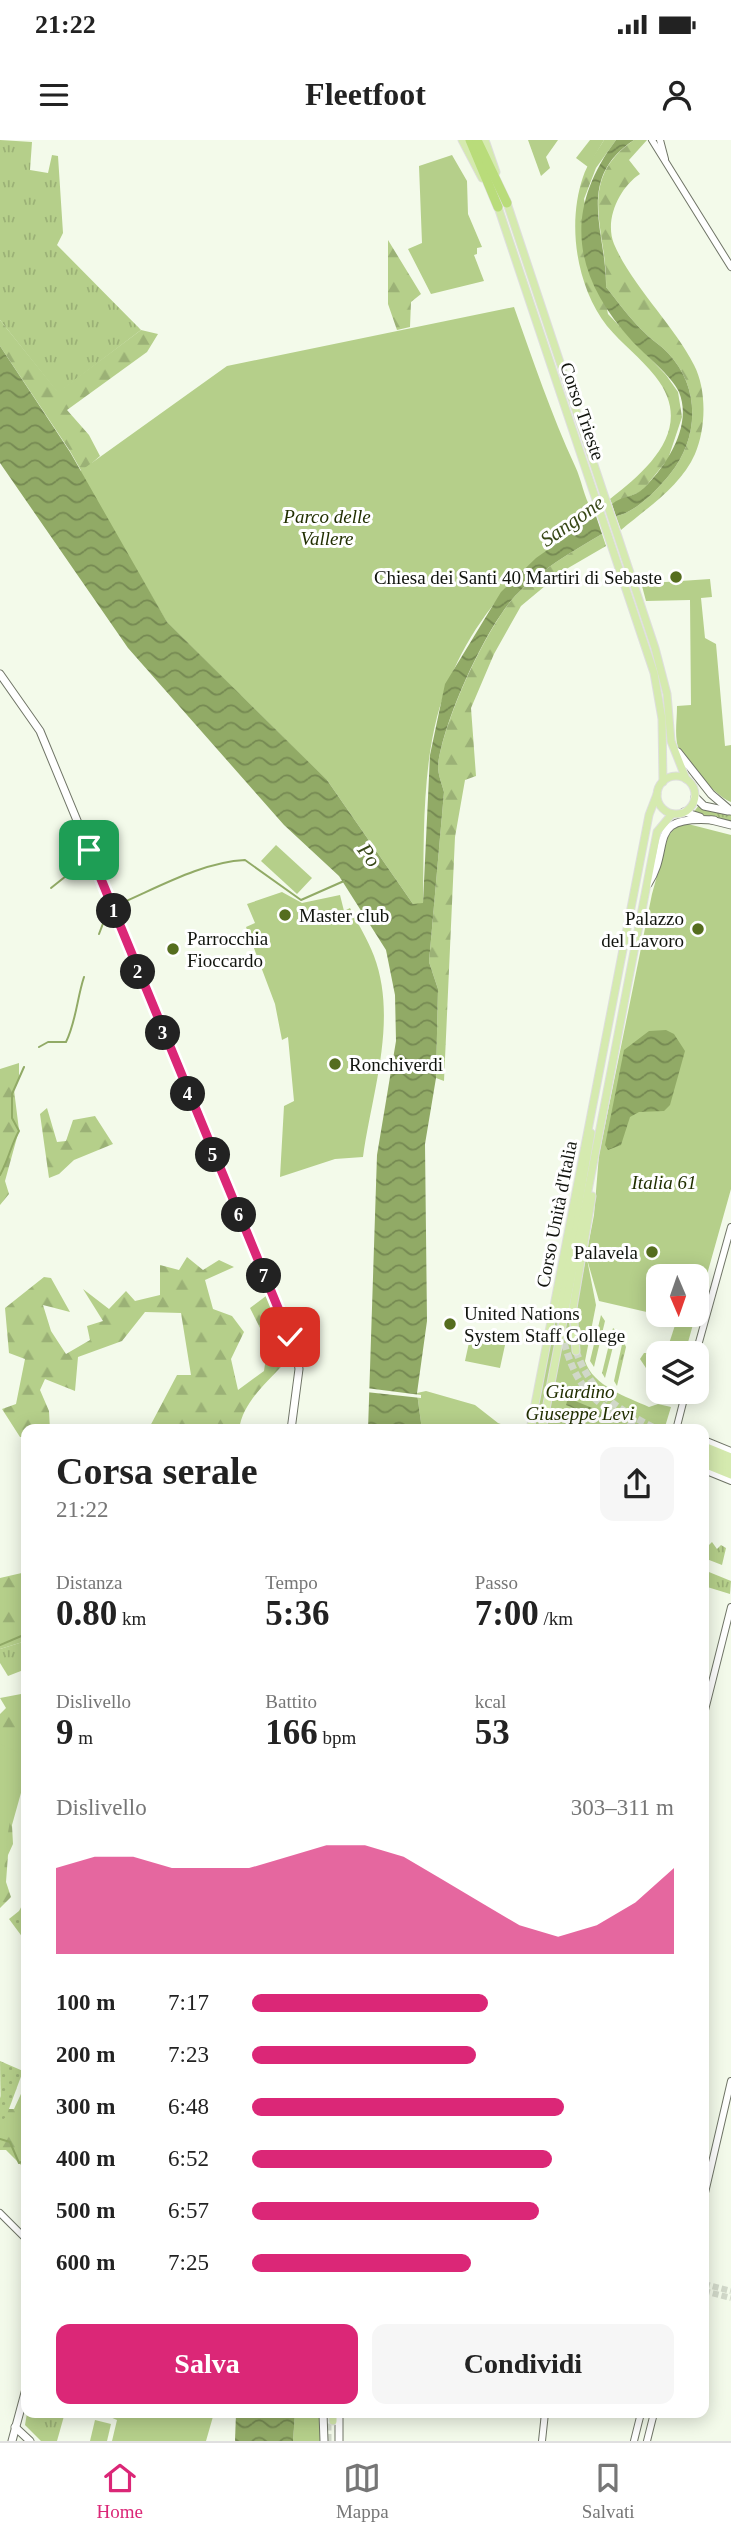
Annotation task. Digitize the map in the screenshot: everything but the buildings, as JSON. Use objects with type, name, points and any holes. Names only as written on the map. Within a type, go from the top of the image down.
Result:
[{"type":"highway","points":[[470,140],[503,205]]},
{"type":"highway","points":[[477,140],[503,205]]},
{"type":"main road","name":"Corso Trieste","points":[[462,140],[503,205],[606,498],[612,531],[654,673],[662,719],[663,782]]},
{"type":"main road","name":"Corso Trieste","points":[[485,140],[597,501],[612,531],[662,670],[671,741],[685,779]]},
{"type":"main road","points":[[0,674],[38,725],[296,1350],[299,1369],[292,1424]]},
{"type":"main road","points":[[671,741],[711,794],[731,812]]},
{"type":"main road","points":[[731,812],[704,806],[695,797],[693,787],[685,779],[674,776],[663,782],[657,794],[662,807],[672,814],[684,812],[731,825]]},
{"type":"main road","name":"Corso Unità d'Italia","points":[[531,1424],[649,815],[657,794]]},
{"type":"main road","points":[[684,812],[695,797]]},
{"type":"main road","name":"Corso Unità d'Italia","points":[[543,1424],[657,832],[672,814]]},
{"type":"main road","points":[[646,886],[652,877],[661,839],[670,827],[688,820],[714,820]]},
{"type":"main road","name":"Corso Unità d'Italia","points":[[560,1312],[588,1158],[596,1087]]},
{"type":"main road","name":"Corso Unità d'Italia","points":[[576,1351],[573,1308],[590,1217],[597,1151]]},
{"type":"main road","points":[[709,1448],[731,1457]]},
{"type":"main road","points":[[709,1454],[731,1462]]},
{"type":"main road","points":[[709,1460],[731,1469]]},
{"type":"main road","points":[[709,1466],[731,1475]]},
{"type":"main road","points":[[12,2441],[21,2408]]},
{"type":"main road","points":[[324,2441],[329,2418]]},
{"type":"main road","points":[[339,2418],[339,2441]]},
{"type":"main road","points":[[16,2427],[30,2441]]},
{"type":"street","points":[[652,140],[731,267]]},
{"type":"street","points":[[660,140],[665,159]]},
{"type":"street","points":[[699,1341],[731,1227]]},
{"type":"street","points":[[678,1424],[683,1404]]},
{"type":"street","points":[[709,1442],[731,1451]]},
{"type":"street","points":[[709,1472],[731,1480]]},
{"type":"street","points":[[709,1693],[731,1607]]},
{"type":"street","points":[[709,2176],[731,2081]]},
{"type":"street","points":[[0,2213],[21,2234]]},
{"type":"street","points":[[542,2441],[544,2418]]},
{"type":"street","points":[[634,2441],[639,2418]]},
{"type":"street","points":[[647,2441],[653,2418]]},
{"type":"green space","points":[[0,140],[32,142],[30,170],[48,173],[52,155],[58,156],[63,233],[57,245],[141,330],[58,393],[0,320]]},
{"type":"green space","points":[[528,140],[558,140],[546,157],[550,168],[541,176]]},
{"type":"green space","points":[[590,140],[604,140],[588,167],[576,158]]},
{"type":"green space","points":[[604,140],[616,140],[596,168],[584,199],[608,314],[666,375],[678,392],[682,417],[668,459],[642,491],[612,504],[610,499],[639,474],[662,445],[669,429],[671,413],[666,395],[655,376],[613,333],[596,310],[577,254],[575,234],[578,195],[585,172]]},
{"type":"green space","points":[[634,140],[647,140],[629,160],[640,174],[620,195],[613,214],[611,234],[631,275],[676,335],[694,365],[701,386],[704,409],[699,444],[689,466],[662,496],[621,530],[616,516],[646,500],[680,460],[687,445],[692,413],[691,397],[679,367],[665,350],[634,322],[606,287],[598,208],[599,190],[605,173],[616,156]]},
{"type":"green space","points":[[452,155],[467,181],[468,214],[482,247],[477,248],[477,254],[474,255],[484,281],[431,294],[408,249],[422,243],[419,166]]},
{"type":"green space","points":[[388,240],[421,294],[411,302],[410,327],[397,330],[388,304]]},
{"type":"green space","name":"Parco delle Vallere","points":[[514,307],[550,407],[596,516],[542,555],[518,577],[478,626],[461,654],[448,684],[432,739],[425,810],[423,904],[413,904],[327,780],[167,622],[79,472],[227,366]]},
{"type":"green space","points":[[0,320],[58,392],[141,330],[158,334],[147,352],[67,410],[89,435],[100,456],[92,463],[501,592],[480,622],[327,780],[167,622],[70,451],[0,346]]},
{"type":"green space","points":[[602,534],[606,546],[563,571],[521,606],[494,654],[471,708],[476,776],[465,780],[455,837],[444,1081],[436,1078],[438,989],[429,962],[444,792],[438,766],[448,726],[479,653],[503,611],[515,596],[545,570]]},
{"type":"green space","points":[[710,579],[712,597],[701,598],[705,638],[716,644],[725,746],[731,745],[731,802],[694,771],[677,745],[677,706],[691,705],[690,600],[646,601],[642,586]]},
{"type":"green space","points":[[699,805],[731,815],[731,822],[693,813]]},
{"type":"green space","name":"Italia 61","points":[[688,824],[731,835],[731,1189],[709,1268],[709,1264],[646,1264],[646,1312],[599,1301],[587,1259],[596,1305],[585,1361],[589,1370],[603,1384],[621,1395],[649,1407],[658,1404],[671,1407],[666,1424],[547,1424],[568,1313],[573,1350],[578,1299],[594,1215],[599,1155],[652,894],[668,836],[676,827]]},
{"type":"green space","points":[[276,845],[312,878],[297,894],[261,861]]},
{"type":"green space","points":[[282,892],[302,903],[340,895],[344,911],[350,908],[374,956],[384,1005],[381,1056],[363,1157],[335,1159],[280,1177],[284,1106],[294,1101],[288,1037],[282,1040],[275,1004],[246,927],[255,923],[247,904]]},
{"type":"green space","points":[[19,1063],[19,1079],[14,1090],[19,1130],[5,1181],[9,1194],[0,1205],[0,1069]]},
{"type":"green space","points":[[47,1108],[57,1142],[66,1141],[73,1120],[95,1116],[113,1144],[74,1160],[59,1174],[49,1178],[40,1114]]},
{"type":"green space","points":[[187,1257],[203,1270],[219,1260],[234,1267],[205,1280],[213,1309],[232,1316],[244,1332],[231,1359],[238,1390],[264,1371],[268,1344],[250,1308],[266,1296],[292,1354],[253,1398],[241,1424],[151,1424],[177,1375],[191,1375],[181,1313],[145,1312],[122,1341],[78,1357],[75,1391],[45,1379],[40,1390],[49,1411],[50,1424],[21,1424],[20,1437],[2,1409],[16,1404],[25,1359],[9,1353],[5,1308],[44,1277],[51,1278],[70,1312],[43,1305],[51,1331],[66,1354],[90,1340],[87,1326],[103,1321],[83,1289],[109,1309],[126,1291],[135,1301],[160,1295],[160,1265],[179,1270]]},
{"type":"green space","points":[[561,1288],[562,1311],[541,1424],[534,1424]]},
{"type":"green space","points":[[601,1315],[605,1321],[594,1367],[590,1361]]},
{"type":"green space","name":"Italia 61","points":[[674,1327],[692,1327],[688,1341],[670,1341]]},
{"type":"green space","points":[[613,1328],[617,1331],[605,1378],[602,1373]]},
{"type":"green space","points":[[470,1338],[505,1345],[500,1368],[465,1361]]},
{"type":"green space","points":[[623,1340],[626,1347],[617,1386],[614,1381]]},
{"type":"green space","points":[[646,1353],[646,1368],[640,1359]]},
{"type":"green space","points":[[426,1391],[475,1405],[501,1424],[421,1424],[417,1393]]},
{"type":"green space","points":[[712,1542],[717,1549],[721,1545],[726,1548],[722,1565],[709,1560],[709,1545]]},
{"type":"green space","points":[[709,1572],[731,1581],[730,1594],[709,1588]]},
{"type":"green space","points":[[21,1573],[21,1643],[0,1649],[0,1578]]},
{"type":"green space","points":[[21,1643],[21,1671],[8,1676],[0,1663],[0,1649]]},
{"type":"green space","points":[[21,1694],[21,1793],[12,1825],[13,1844],[8,1855],[6,1882],[11,1897],[0,1908],[0,1714],[6,1708],[0,1698]]},
{"type":"green space","points":[[0,1744],[21,1754],[21,1781],[9,1828],[5,1863],[6,1893],[0,1903]]},
{"type":"green space","points":[[21,1907],[21,1935],[9,1919]]},
{"type":"green space","points":[[0,2061],[21,2070],[6,2117],[1,2121]]},
{"type":"green space","points":[[21,2094],[21,2165],[6,2150],[0,2150],[0,2096],[6,2109],[14,2109]]},
{"type":"green space","points":[[26,2418],[63,2418],[57,2441],[41,2441],[25,2425]]},
{"type":"green space","points":[[112,2418],[213,2418],[206,2441],[112,2441],[117,2420]]},
{"type":"green space","points":[[295,2418],[320,2418],[321,2441],[293,2441]]},
{"type":"green space","points":[[95,2420],[111,2424],[107,2441],[90,2441]]},
{"type":"water","points":[[616,140],[634,140],[616,155],[604,172],[599,189],[599,227],[606,287],[634,322],[665,350],[679,367],[691,397],[692,413],[687,445],[670,474],[638,505],[616,516],[612,504],[640,491],[652,479],[675,444],[683,418],[679,392],[664,372],[612,317],[597,293],[587,268],[582,244],[582,218],[588,193],[599,167]]},
{"type":"water","name":"Po","points":[[0,346],[70,452],[167,622],[327,780],[413,904],[423,903],[430,755],[445,684],[501,592],[536,558],[596,516],[602,534],[545,570],[515,596],[503,611],[467,677],[448,725],[438,766],[444,792],[429,962],[438,989],[436,1078],[425,1144],[427,1321],[417,1393],[421,1424],[368,1424],[377,1155],[396,1041],[395,995],[386,950],[339,876],[284,825],[128,648],[0,463]]},
{"type":"water","points":[[666,1030],[674,1034],[685,1051],[670,1105],[664,1111],[639,1112],[630,1117],[621,1145],[608,1150],[605,1145],[624,1050],[649,1031]]},
{"type":"water","points":[[568,1398],[619,1419],[620,1423],[606,1421],[566,1405]]},
{"type":"water","points":[[236,2418],[295,2418],[293,2441],[235,2441]]},
{"type":"pier","points":[[366,1388],[421,1395],[421,1398],[366,1392]]},
{"type":"waterway","points":[[51,888],[86,860]]},
{"type":"waterway","points":[[117,905],[212,865],[245,860],[301,900],[344,881]]},
{"type":"waterway","points":[[99,934],[107,913],[112,908]]},
{"type":"waterway","points":[[39,1047],[48,1042],[66,1042],[84,977]]},
{"type":"waterway","points":[[0,1175],[19,1131],[12,1118],[12,1094],[24,1067]]},
{"type":"waterway","points":[[0,1645],[21,1636]]},
{"type":"waterway","points":[[0,2139],[10,2142],[19,2163],[21,2162]]},
{"type":"tunnel","points":[[560,1312],[564,1344],[581,1382],[607,1409],[634,1424]]},
{"type":"tunnel","points":[[576,1351],[582,1366],[598,1390],[647,1424]]},
{"type":"tunnel","points":[[709,2285],[731,2291]]},
{"type":"tunnel","points":[[709,2292],[731,2298]]},
{"type":"tunnel","points":[[328,2421],[328,2441]]},
{"type":"place","name":"Chiesa dei Santi 40 Martiri di Sebaste","points":[[676,577]]},
{"type":"place","name":"Master club","points":[[285,915]]},
{"type":"place","name":"Palazzo del Lavoro","points":[[698,929]]},
{"type":"place","name":"Parrocchia Fioccardo","points":[[173,949]]},
{"type":"place","name":"Ronchiverdi","points":[[335,1064]]},
{"type":"place","name":"Palavela","points":[[652,1252]]},
{"type":"place","name":"United Nations System Staff College","points":[[450,1324]]},
{"type":"route","points":[[89,850],[162,1033],[290,1337]]},
{"type":"water label","name":"Sangone","points":[[572,521]]},
{"type":"park label","name":"Giardino Giuseppe Levi","points":[[580,1402]]}]
